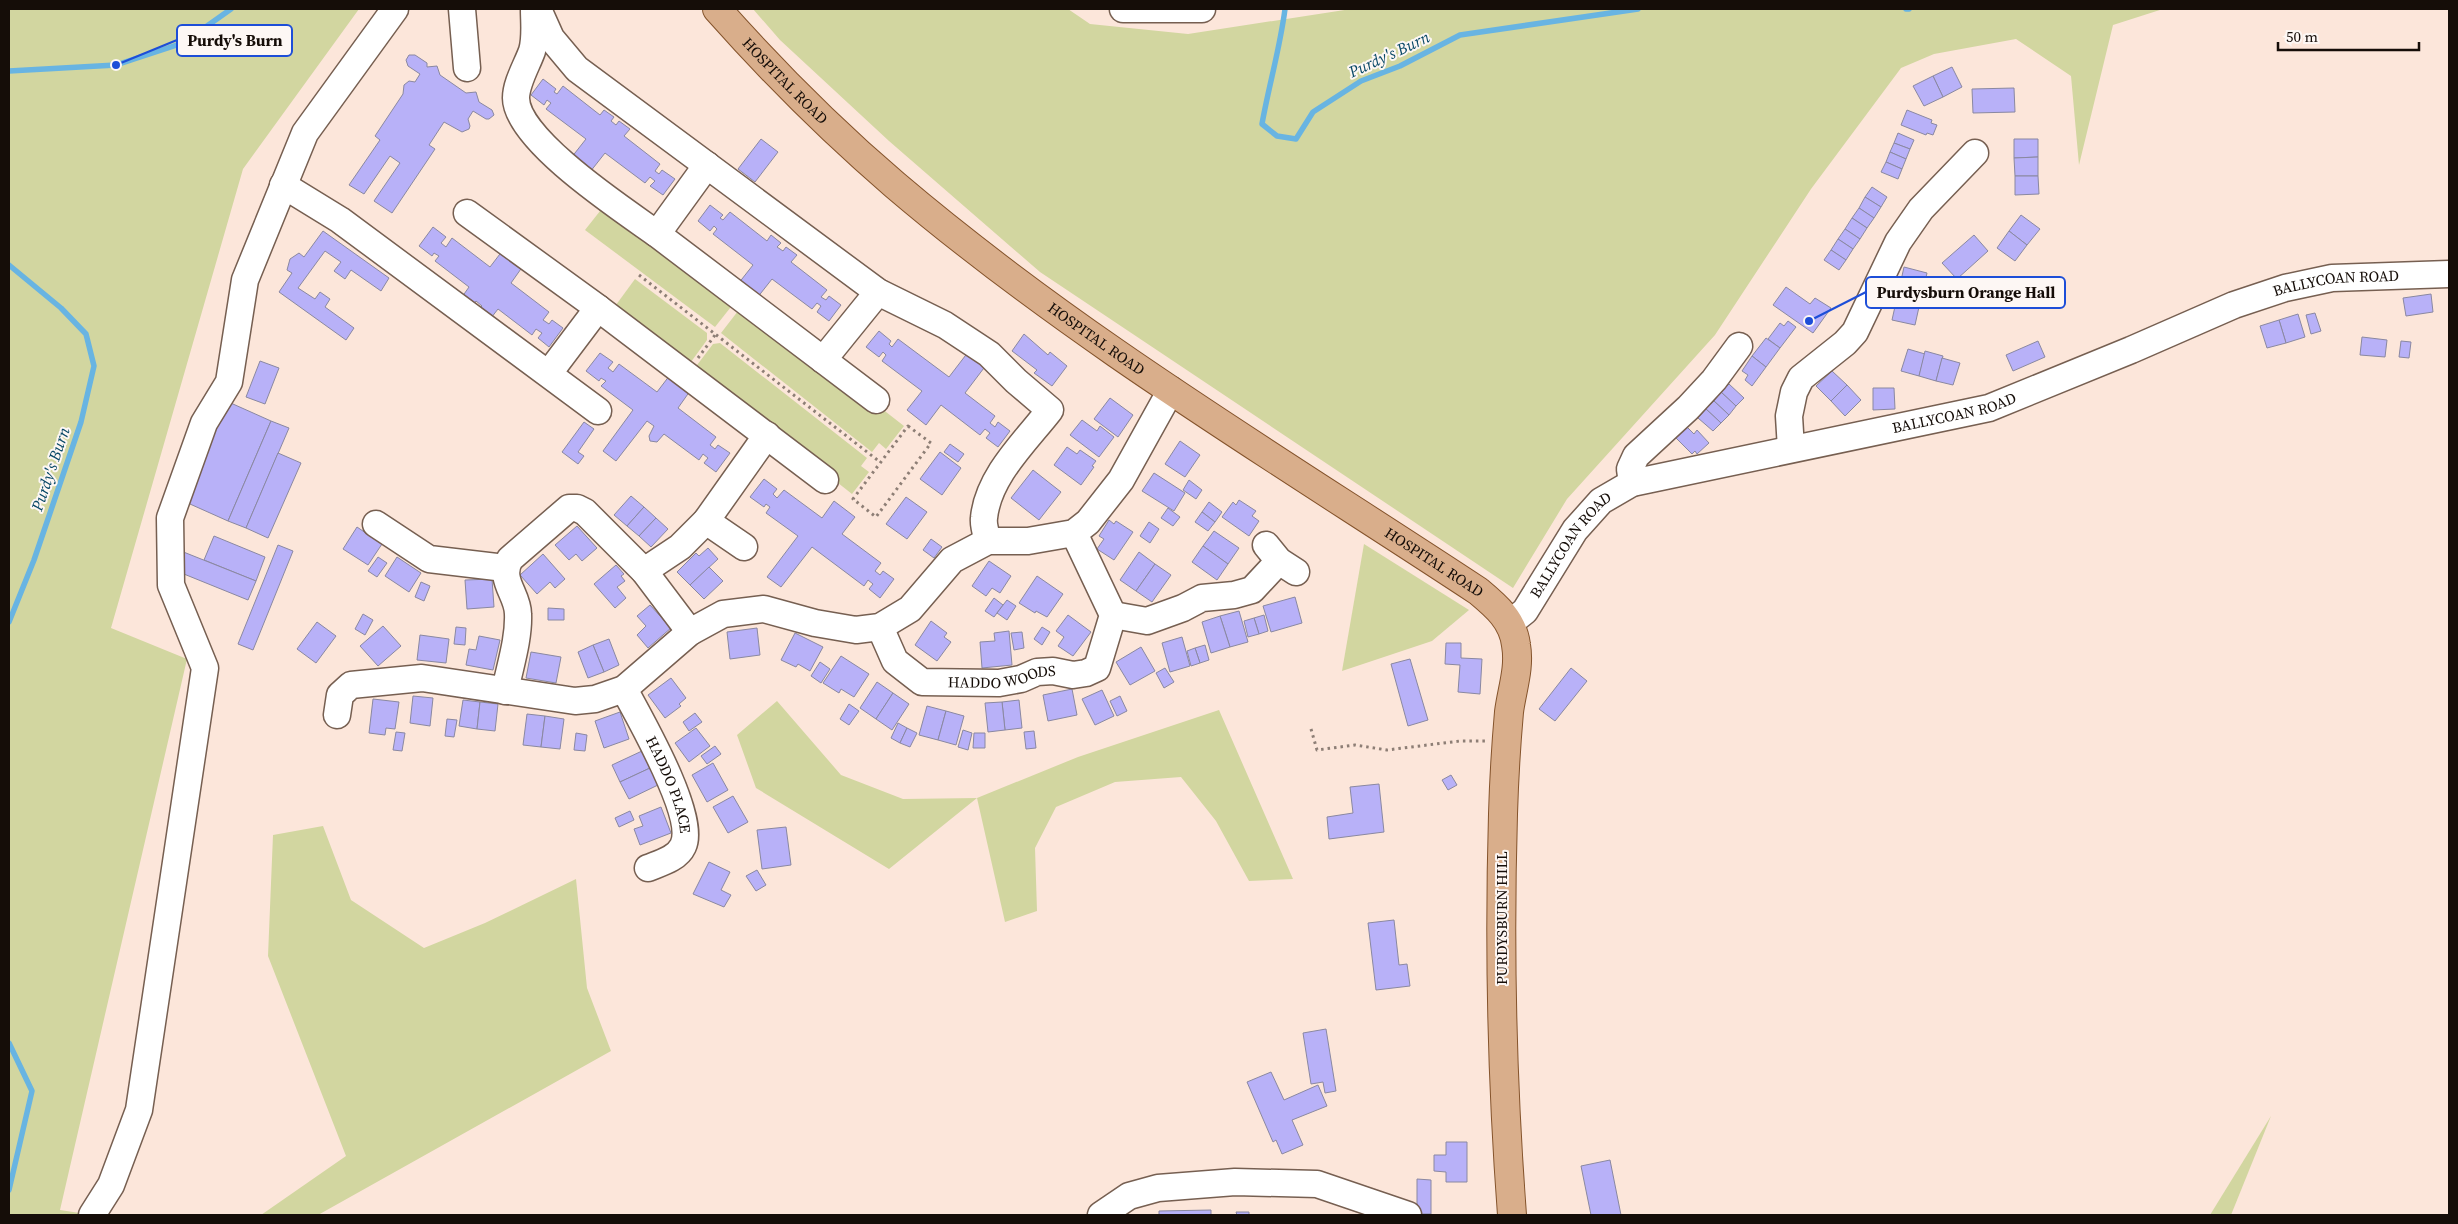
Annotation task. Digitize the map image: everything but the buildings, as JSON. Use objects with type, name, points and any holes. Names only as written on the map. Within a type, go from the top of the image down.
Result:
[{"type":"main road","name":"HOSPITAL ROAD","points":[[717,9],[804,102],[895,185],[990,260],[1096,339],[1171,390],[1478,591],[1500,610],[1510,623]]},
{"type":"main road","name":"PURDYSBURN HILL","points":[[1510,623],[1516,643],[1518,664],[1506,740],[1500,907],[1503,1055],[1512,1215]]},
{"type":"street","points":[[92,1215],[112,1185],[139,1110],[205,668],[171,585],[170,518],[204,423],[229,382],[245,280],[304,133],[395,9]]},
{"type":"street","points":[[462,9],[467,68]]},
{"type":"street","points":[[534,9],[533,48],[516,98],[520,113],[534,133],[578,178],[657,234],[876,400]]},
{"type":"street","points":[[538,9],[551,38],[577,70],[878,292],[962,335],[989,354],[1016,381],[1050,410],[1001,473],[988,497],[984,520],[988,541]]},
{"type":"street","points":[[1123,9],[1202,9]]},
{"type":"street","points":[[1791,449],[1789,416],[1794,392],[1802,378],[1838,350],[1862,337],[1864,294],[1880,276],[1903,234],[1921,209],[1975,152]]},
{"type":"street","points":[[657,234],[707,165]]},
{"type":"street","points":[[283,186],[340,220],[598,411]]},
{"type":"street","points":[[467,213],[598,308],[825,480]]},
{"type":"street","name":"BALLYCOAN ROAD","points":[[1510,623],[1525,611],[1575,530],[1601,500],[1632,483],[1988,408],[2131,350],[2234,305],[2285,288],[2332,278],[2449,274]]},
{"type":"street","points":[[824,360],[878,292]]},
{"type":"street","points":[[549,373],[598,308]]},
{"type":"street","points":[[1632,483],[1630,469],[1636,456],[1714,380],[1739,346]]},
{"type":"street","points":[[337,715],[340,695],[351,685],[422,678],[575,701],[596,699],[624,689],[690,632],[723,614],[764,608],[815,622],[856,630],[880,627],[910,609],[952,560],[988,541],[1028,541],[1074,533],[1088,522],[1121,480],[1171,390]]},
{"type":"street","points":[[644,570],[680,547],[706,521],[767,436]]},
{"type":"street","points":[[505,691],[518,627],[518,611],[507,583],[505,568],[510,559],[570,508],[577,508],[585,512],[644,570],[690,632]]},
{"type":"street","points":[[706,521],[744,547]]},
{"type":"street","points":[[376,524],[429,559],[505,568]]},
{"type":"street","points":[[1074,533],[1113,615],[1147,620],[1183,608],[1202,598],[1234,595],[1252,590],[1280,559]]},
{"type":"street","name":"HADDO WOODS","points":[[880,627],[895,661],[922,682],[999,683],[1021,679],[1037,672],[1053,671],[1074,675],[1086,673],[1096,668],[1113,615]]},
{"type":"street","name":"HADDO PLACE","points":[[624,689],[666,770],[679,806],[686,836],[683,847],[671,858],[648,868]]},
{"type":"street","points":[[1101,1215],[1129,1196],[1158,1188],[1235,1182],[1317,1184],[1408,1215]]},
{"type":"path","points":[[639,275],[880,462]]},
{"type":"path","points":[[686,375],[716,334]]},
{"type":"path","points":[[908,426],[931,444],[876,516],[853,499],[880,462],[908,426]]},
{"type":"path","points":[[1311,729],[1316,750],[1355,745],[1387,750],[1460,741],[1506,740]]},
{"type":"green space","points":[[9,9],[359,9],[243,169],[111,628],[187,659],[60,1210],[93,1215],[9,1215]]},
{"type":"green space","points":[[753,9],[1068,9],[1090,24],[1188,34],[1351,9],[2163,9],[2113,25],[2079,165],[2071,76],[2016,39],[1934,54],[1901,68],[1811,189],[1715,335],[1567,499],[1513,588],[1040,272],[889,141],[780,40]]},
{"type":"green space","points":[[608,201],[738,298],[715,327],[585,230]]},
{"type":"green space","points":[[635,279],[707,333],[707,340],[688,366],[613,309]]},
{"type":"green space","points":[[745,302],[904,426],[886,449],[879,443],[872,452],[721,333]]},
{"type":"green space","points":[[720,343],[867,458],[861,466],[869,472],[852,494],[694,369],[713,344]]},
{"type":"green space","points":[[1364,544],[1469,610],[1432,641],[1342,671]]},
{"type":"green space","points":[[777,701],[841,775],[903,799],[977,798],[889,869],[756,788],[737,735]]},
{"type":"green space","points":[[1219,710],[1293,879],[1249,881],[1216,821],[1181,777],[1115,782],[1056,807],[1035,848],[1037,911],[1005,922],[977,798],[1078,757]]},
{"type":"green space","points":[[323,826],[351,900],[424,948],[485,923],[576,879],[587,988],[611,1051],[318,1215],[261,1215],[346,1156],[268,956],[273,835]]},
{"type":"green space","points":[[2271,1116],[2231,1215],[2210,1215]]},
{"type":"waterway","name":"Purdy's Burn","points":[[9,71],[116,65],[183,43],[231,9]]},
{"type":"waterway","name":"Purdy's Burn","points":[[1285,9],[1262,124],[1277,136],[1296,139],[1313,112],[1361,81],[1400,66],[1460,35],[1638,9]]},
{"type":"waterway","name":"Purdy's Burn","points":[[9,265],[61,308],[86,334],[94,366],[81,422],[34,560],[9,622]]},
{"type":"waterway","name":"Purdy's Burn","points":[[9,1043],[32,1091],[9,1190]]},
{"type":"place","name":"Purdy's Burn","points":[[116,65]]},
{"type":"place","name":"Purdysburn Orange Hall","points":[[1809,321]]}]
